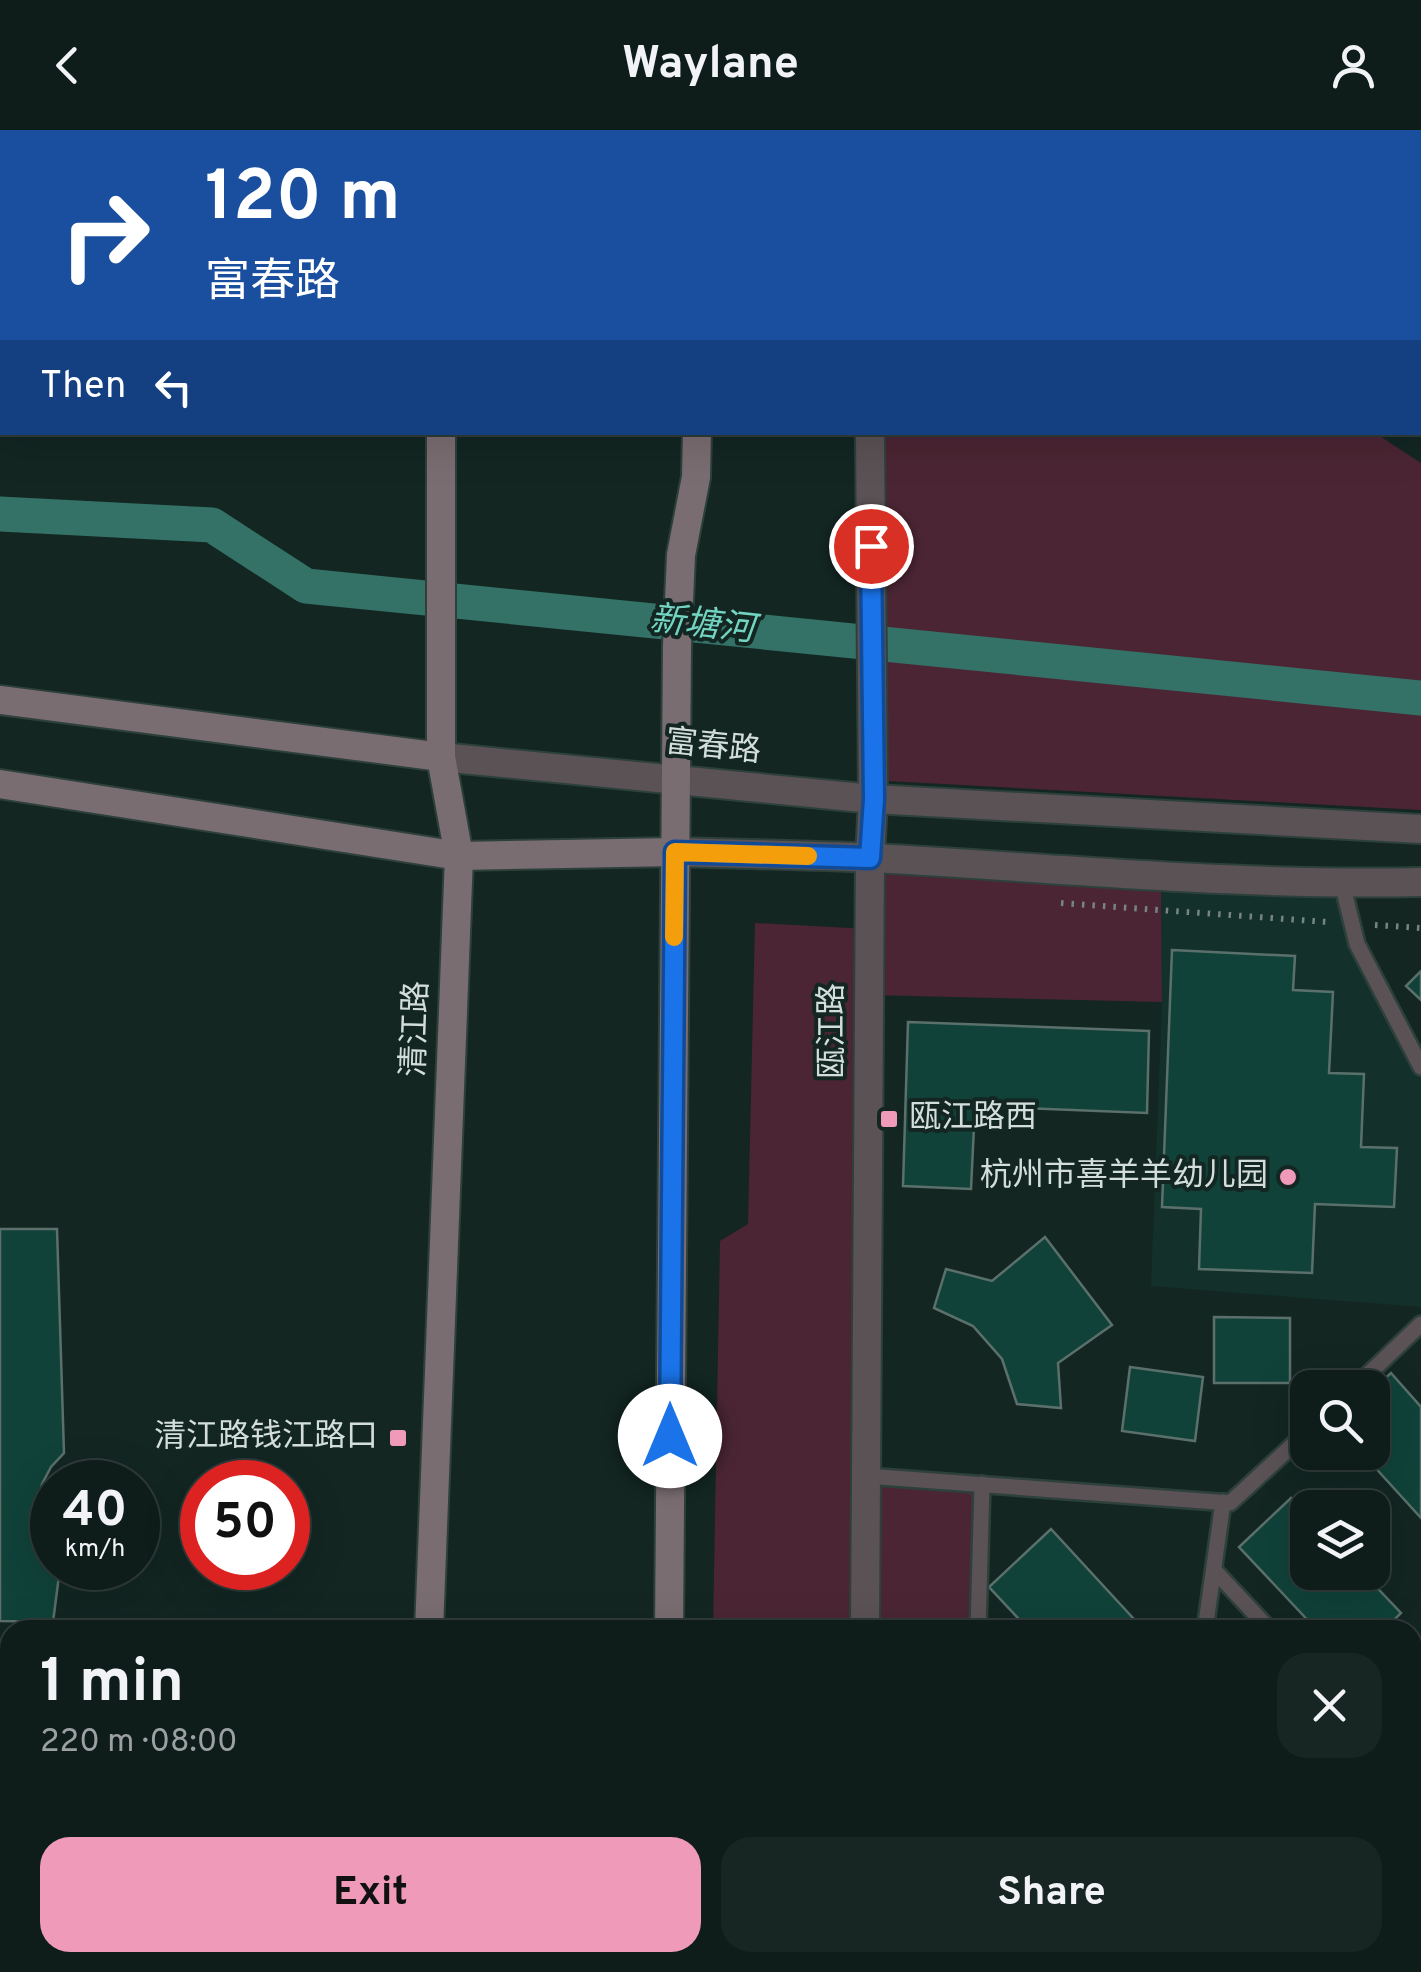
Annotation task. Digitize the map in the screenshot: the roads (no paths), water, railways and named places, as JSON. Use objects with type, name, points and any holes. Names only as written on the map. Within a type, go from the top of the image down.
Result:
[{"type":"main road","name":"清江路","points":[[429,1620],[459,856],[442,757],[441,435]]},
{"type":"main road","points":[[669,1620],[677,646],[681,555],[696,477],[697,435]]},
{"type":"main road","name":"富春路","points":[[0,700],[442,757]]},
{"type":"main road","points":[[0,784],[459,856],[675,852]]},
{"type":"street","name":"瓯江路","points":[[864,1620],[870,858],[874,799],[870,435]]},
{"type":"street","name":"富春路","points":[[442,757],[874,799],[1421,829]]},
{"type":"street","points":[[675,852],[870,858],[1342,883],[1421,882]]},
{"type":"lane","points":[[1342,883],[1357,944],[1421,1067]]},
{"type":"lane","points":[[1373,1370],[1421,1324]]},
{"type":"lane","points":[[866,1476],[1230,1503],[1290,1448]]},
{"type":"lane","points":[[978,1620],[982,1484]]},
{"type":"lane","points":[[1207,1620],[1223,1502]]},
{"type":"lane","points":[[1214,1570],[1261,1620]]},
{"type":"waterway","name":"新塘河","points":[[0,514],[212,525],[306,586],[1421,698]]},
{"type":"place","name":"瓯江路西","points":[[889,1119]]},
{"type":"place","name":"杭州市喜羊羊幼儿园","points":[[1288,1177]]},
{"type":"place","name":"清江路钱江路口","points":[[398,1438]]}]
